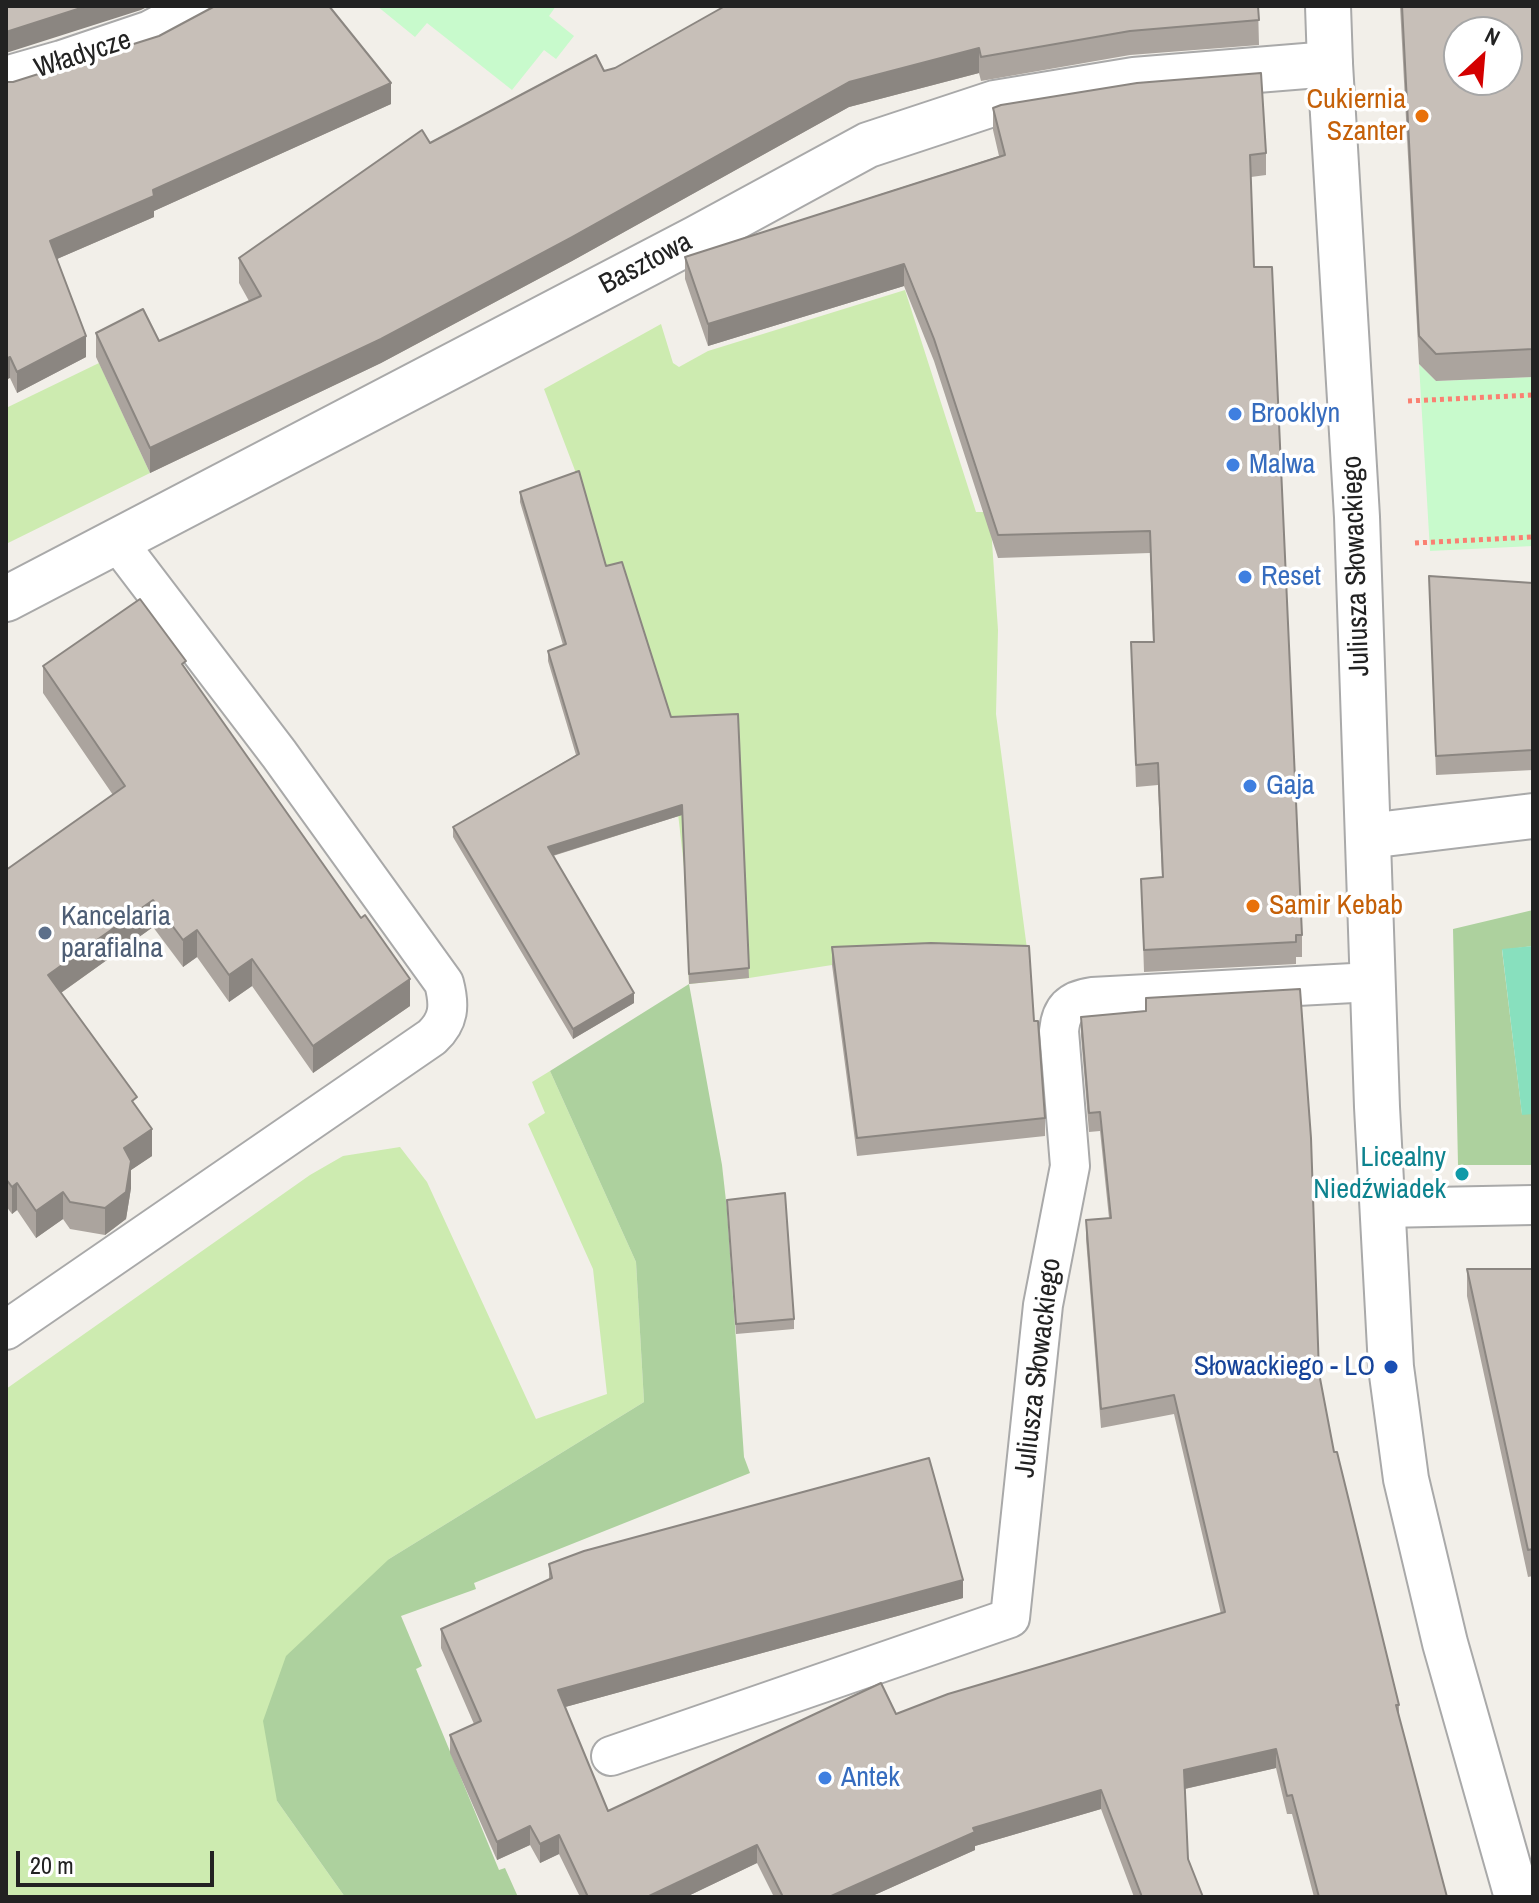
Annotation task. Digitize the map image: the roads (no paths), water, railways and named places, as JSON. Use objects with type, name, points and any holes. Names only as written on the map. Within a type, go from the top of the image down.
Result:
[{"type":"street","name":"Władycze","points":[[6,79],[151,33],[202,6]]},
{"type":"street","name":"Juliusza Słowackiego","points":[[1328,6],[1357,517],[1372,982],[1391,1367],[1406,1479],[1445,1643],[1517,1897]]},
{"type":"street","name":"Basztowa","points":[[6,599],[697,238],[868,145],[995,103],[1134,80],[1330,64]]},
{"type":"street","points":[[1368,836],[1533,816]]},
{"type":"lane","points":[[6,1330],[432,1037],[442,1027],[449,1012],[444,983],[279,754],[116,540]]},
{"type":"lane","name":"Juliusza Słowackiego","points":[[611,1756],[1010,1618],[1043,1305],[1070,1166],[1059,1031],[1060,1019],[1067,1006],[1078,999],[1092,997],[1372,982]]},
{"type":"lane","points":[[1382,1208],[1533,1205]]},
{"type":"place","name":"Cukiernia Szanter","points":[[1422,116]]},
{"type":"place","name":"Brooklyn","points":[[1235,414]]},
{"type":"place","name":"Malwa","points":[[1233,465]]},
{"type":"place","name":"Reset","points":[[1245,577]]},
{"type":"place","name":"Gaja","points":[[1250,786]]},
{"type":"place","name":"Samir Kebab","points":[[1253,906]]},
{"type":"place","name":"Kancelaria parafialna","points":[[45,933]]},
{"type":"place","name":"Licealny Niedźwiadek","points":[[1462,1174]]},
{"type":"place","name":"Słowackiego - LO","points":[[1391,1367]]},
{"type":"place","name":"Antek","points":[[825,1778]]}]
